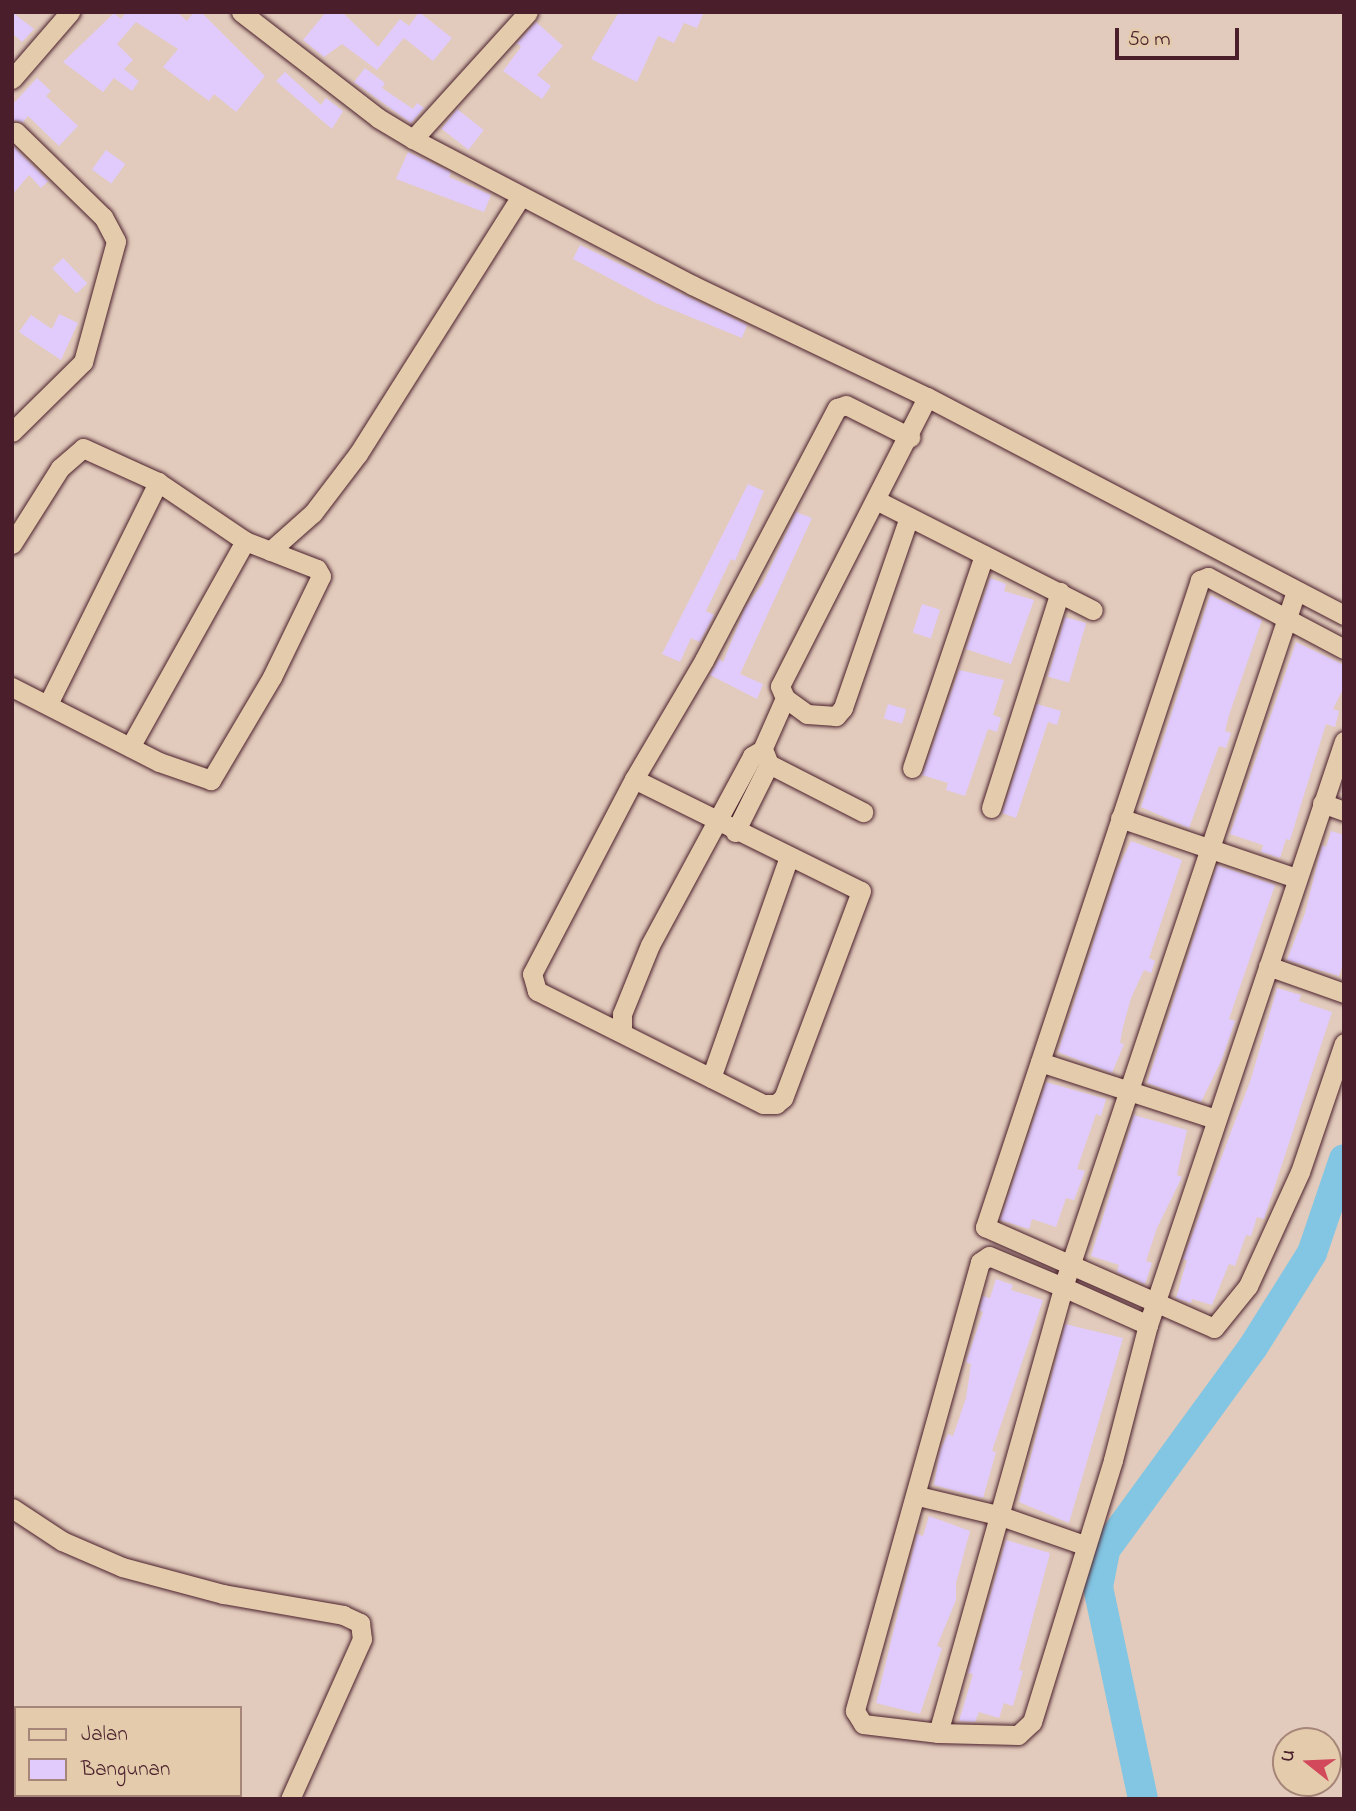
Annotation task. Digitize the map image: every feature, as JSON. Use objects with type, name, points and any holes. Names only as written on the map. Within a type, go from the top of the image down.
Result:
[{"type":"street","points":[[12,79],[70,12]]},
{"type":"street","points":[[241,12],[368,110],[413,139],[691,285],[928,397],[1344,615]]},
{"type":"street","points":[[413,139],[528,12]]},
{"type":"street","points":[[12,432],[83,362],[116,241],[103,217],[16,132]]},
{"type":"street","points":[[270,551],[313,513],[358,454],[521,196]]},
{"type":"street","points":[[909,517],[841,713],[813,715],[780,692],[785,676],[910,437],[928,397]]},
{"type":"street","points":[[634,779],[735,832],[857,887],[862,896],[783,1098],[776,1104],[763,1104],[537,991],[531,974],[634,779],[704,660],[837,408],[846,405],[910,437]]},
{"type":"street","points":[[12,544],[60,468],[83,448],[158,482],[245,541],[317,569],[319,588],[217,775],[211,780],[197,778],[130,747],[12,687]]},
{"type":"street","points":[[48,704],[158,482]]},
{"type":"street","points":[[876,500],[1093,610]]},
{"type":"street","points":[[130,747],[245,541]]},
{"type":"street","points":[[912,768],[984,555]]},
{"type":"street","points":[[1344,649],[1208,577],[1200,580],[985,1227],[1073,1263],[1156,1306],[1214,1328],[1242,1294],[1303,1167],[1344,1043]]},
{"type":"street","points":[[938,1733],[1002,1516],[1063,1287],[1296,590]]},
{"type":"street","points":[[991,808],[1060,592]]},
{"type":"street","points":[[735,832],[766,757],[785,698]]},
{"type":"street","points":[[1148,1325],[989,1256],[980,1262],[918,1496],[855,1711],[863,1724],[938,1733],[1018,1735],[1026,1731],[1113,1460],[1148,1325],[1344,741]]},
{"type":"street","points":[[622,1032],[622,1014],[650,945],[752,756],[766,757],[863,812]]},
{"type":"street","points":[[1322,803],[1344,811]]},
{"type":"street","points":[[1120,818],[1296,878]]},
{"type":"street","points":[[711,1078],[789,857]]},
{"type":"street","points":[[1268,966],[1344,993]]},
{"type":"street","points":[[1040,1062],[1215,1119]]},
{"type":"street","points":[[918,1496],[1002,1516],[1084,1545]]},
{"type":"street","points":[[12,1507],[62,1541],[122,1567],[223,1594],[343,1615],[360,1623],[362,1639],[290,1799]]},
{"type":"building","points":[[12,12],[34,29],[22,42],[12,33]]},
{"type":"building","points":[[126,12],[177,12],[187,21],[194,12],[201,12],[265,76],[236,112],[214,94],[209,101],[163,67],[178,49],[136,22],[117,44],[133,60],[124,69],[139,81],[132,91],[114,78],[103,92],[63,62],[114,13],[121,19]]},
{"type":"building","points":[[326,12],[342,12],[378,47],[400,19],[409,26],[419,12],[452,38],[433,61],[404,38],[377,70],[342,44],[324,57],[303,40]]},
{"type":"building","points":[[619,12],[704,12],[697,28],[684,23],[674,43],[658,36],[637,82],[591,59]]},
{"type":"building","points":[[536,22],[563,46],[537,75],[551,86],[542,99],[503,71],[521,47],[517,43]]},
{"type":"building","points":[[365,68],[385,83],[382,88],[413,109],[417,103],[424,108],[411,123],[354,82]]},
{"type":"building","points":[[285,72],[321,105],[326,98],[343,111],[332,129],[276,81]]},
{"type":"building","points":[[37,78],[51,91],[46,96],[78,126],[59,146],[28,116],[23,122],[12,120],[12,105]]},
{"type":"building","points":[[457,109],[484,130],[468,150],[442,129]]},
{"type":"building","points":[[12,145],[48,181],[41,188],[29,175],[12,195]]},
{"type":"building","points":[[106,150],[125,164],[111,184],[92,169]]},
{"type":"building","points":[[408,152],[451,172],[449,177],[491,195],[484,212],[396,179]]},
{"type":"building","points":[[580,245],[747,325],[742,338],[656,303],[573,259]]},
{"type":"building","points":[[63,258],[87,283],[77,294],[52,268]]},
{"type":"building","points":[[59,314],[78,323],[61,360],[19,332],[31,315],[52,329]]},
{"type":"building","points":[[748,484],[764,491],[735,561],[731,559],[706,611],[714,615],[700,642],[691,638],[680,662],[662,654]]},
{"type":"building","points":[[796,512],[812,518],[740,674],[763,684],[757,699],[710,675],[719,659],[723,662],[745,608],[763,583]]},
{"type":"building","points":[[990,578],[1006,584],[1004,591],[1034,600],[1011,664],[966,649]]},
{"type":"building","points":[[1210,595],[1262,620],[1229,715],[1225,731],[1231,733],[1226,748],[1219,746],[1189,828],[1141,807]]},
{"type":"building","points":[[922,604],[940,610],[931,638],[913,633]]},
{"type":"building","points":[[1065,617],[1086,623],[1069,683],[1048,677]]},
{"type":"building","points":[[1296,642],[1344,665],[1344,687],[1333,709],[1339,711],[1335,727],[1326,724],[1290,840],[1286,839],[1280,858],[1261,852],[1263,845],[1230,834]]},
{"type":"building","points":[[959,670],[1004,680],[993,715],[1001,718],[997,732],[988,729],[965,796],[946,790],[948,783],[922,775]]},
{"type":"building","points":[[888,704],[906,709],[902,724],[884,718]]},
{"type":"building","points":[[1037,704],[1061,711],[1057,725],[1048,722],[1016,818],[1002,813]]},
{"type":"building","points":[[1331,831],[1344,835],[1344,960],[1339,976],[1287,960],[1305,913],[1322,845],[1326,847]]},
{"type":"building","points":[[1131,841],[1182,860],[1149,958],[1155,961],[1151,973],[1144,970],[1131,998],[1120,1043],[1124,1044],[1112,1073],[1058,1052],[1116,872]]},
{"type":"building","points":[[1217,865],[1275,885],[1229,1019],[1235,1021],[1222,1059],[1201,1102],[1147,1083]]},
{"type":"building","points":[[1277,988],[1301,995],[1299,1001],[1332,1012],[1264,1219],[1257,1217],[1251,1236],[1246,1235],[1235,1266],[1229,1264],[1212,1305],[1192,1299],[1191,1303],[1176,1298],[1187,1260],[1183,1259],[1251,1079]]},
{"type":"building","points":[[1046,1082],[1106,1099],[1101,1116],[1096,1114],[1077,1169],[1085,1171],[1074,1200],[1066,1198],[1056,1227],[1032,1219],[1029,1229],[1000,1220]]},
{"type":"building","points":[[1134,1115],[1187,1130],[1177,1175],[1182,1177],[1157,1228],[1146,1261],[1152,1263],[1145,1284],[1117,1272],[1119,1265],[1091,1256]]},
{"type":"building","points":[[996,1279],[1013,1285],[1011,1290],[1043,1300],[992,1451],[996,1452],[983,1498],[934,1485],[940,1450],[948,1434],[953,1436],[966,1398],[971,1364],[966,1362],[983,1312],[979,1310],[983,1296],[990,1298]]},
{"type":"building","points":[[1065,1324],[1123,1338],[1069,1523],[1019,1502]]},
{"type":"building","points":[[929,1516],[970,1531],[956,1583],[956,1600],[937,1646],[942,1648],[920,1714],[876,1703],[917,1534],[923,1536]]},
{"type":"building","points":[[1006,1540],[1050,1553],[1019,1670],[1023,1671],[1013,1706],[1004,1703],[999,1718],[979,1712],[975,1722],[959,1721],[973,1674],[968,1673]]},
{"type":"waterway","points":[[1143,1799],[1098,1587],[1105,1550],[1253,1347],[1312,1253],[1344,1159]]}]
